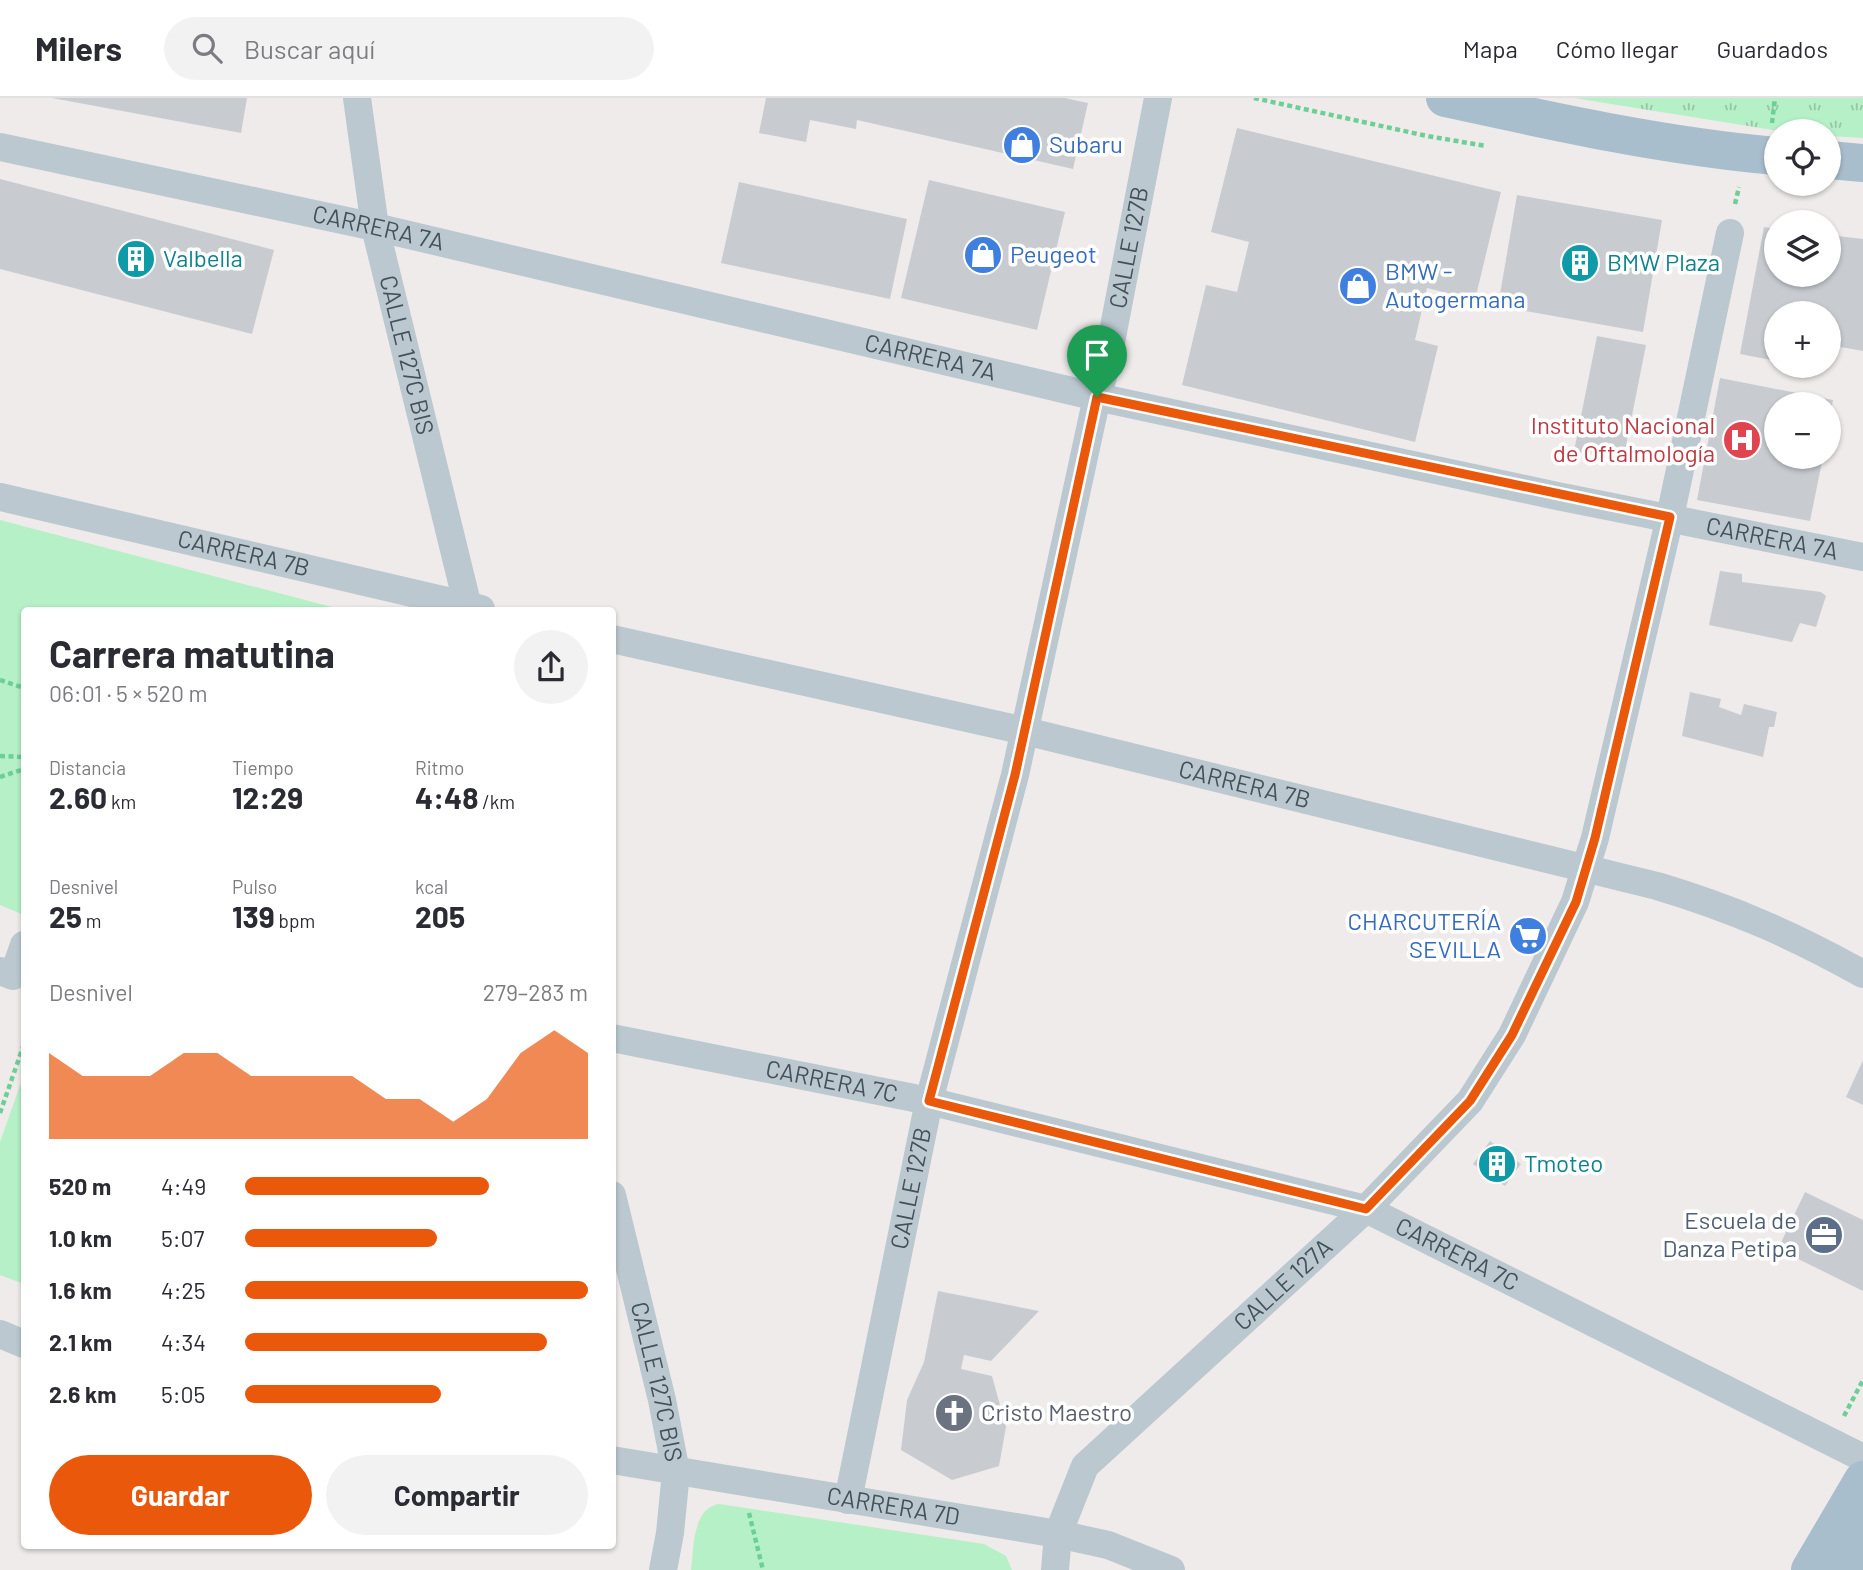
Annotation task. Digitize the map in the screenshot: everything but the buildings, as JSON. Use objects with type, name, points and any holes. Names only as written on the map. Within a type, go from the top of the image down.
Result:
[{"type":"main road","points":[[1445,98],[1615,135],[1714,151],[1764,155]]},
{"type":"main road","points":[[1841,161],[1863,163]]},
{"type":"main road","points":[[1810,1570],[1863,1480]]},
{"type":"main road","points":[[1846,1570],[1863,1503]]},
{"type":"street","name":"CALLE 127C BIS","points":[[357,98],[375,228],[474,607]]},
{"type":"street","name":"CALLE 127B","points":[[848,1500],[929,1101],[1012,788],[1097,397],[1107,363],[1158,98]]},
{"type":"street","name":"CARRERA 7A","points":[[0,147],[375,228],[1097,397],[1863,557]]},
{"type":"street","name":"CALLE 127A","points":[[1055,1570],[1058,1534],[1086,1466],[1366,1209],[1470,1101],[1512,1035],[1576,902],[1586,870],[1670,517],[1730,233]]},
{"type":"street","name":"CARRERA 7B","points":[[0,497],[467,607]]},
{"type":"street","name":"CARRERA 7B","points":[[616,640],[1025,731],[1657,886],[1712,903],[1792,936],[1863,974]]},
{"type":"street","points":[[0,971],[13,976],[21,953]]},
{"type":"street","name":"CARRERA 7C","points":[[616,1039],[929,1101],[1366,1209],[1863,1458]]},
{"type":"street","name":"CALLE 127C BIS","points":[[616,1211],[662,1400],[676,1472],[663,1570]]},
{"type":"street","points":[[0,1334],[21,1343]]},
{"type":"street","name":"CARRERA 7D","points":[[616,1461],[1058,1534],[1108,1545],[1171,1570]]},
{"type":"path","points":[[0,680],[21,687]]},
{"type":"path","points":[[0,756],[21,757]]},
{"type":"path","points":[[0,777],[21,770]]},
{"type":"path","points":[[0,1112],[21,1052]]},
{"type":"path","points":[[1830,1442],[1863,1380]]},
{"type":"path","points":[[748,1507],[763,1570]]},
{"type":"green space","points":[[1574,98],[1863,98],[1863,138],[1841,137],[1841,119],[1764,119],[1764,129]]},
{"type":"green space","points":[[0,520],[332,607],[21,607],[21,914],[0,905]]},
{"type":"green space","points":[[21,1082],[21,1283],[0,1275],[0,1142]]},
{"type":"green space","points":[[719,1504],[984,1544],[1006,1556],[1012,1570],[691,1570],[699,1521],[710,1507]]},
{"type":"place","name":"Subaru","points":[[1022,145]]},
{"type":"place","name":"Peugeot","points":[[983,255]]},
{"type":"place","name":"Valbella","points":[[136,259]]},
{"type":"place","name":"BMW Plaza","points":[[1580,263]]},
{"type":"place","name":"BMW - Autogermana","points":[[1358,286]]},
{"type":"place","name":"Instituto Nacional de Oftalmología","points":[[1742,440]]},
{"type":"place","name":"CHARCUTERÍA SEVILLA","points":[[1528,936]]},
{"type":"place","name":"Tmoteo","points":[[1497,1164]]},
{"type":"place","name":"Escuela de Danza Petipa","points":[[1824,1235]]},
{"type":"place","name":"Cristo Maestro","points":[[954,1413]]},
{"type":"route","points":[[1097,397],[1557,496],[1670,517],[1595,838],[1576,902],[1512,1035],[1470,1101],[1366,1209],[929,1101],[1015,775],[1097,397]]}]
